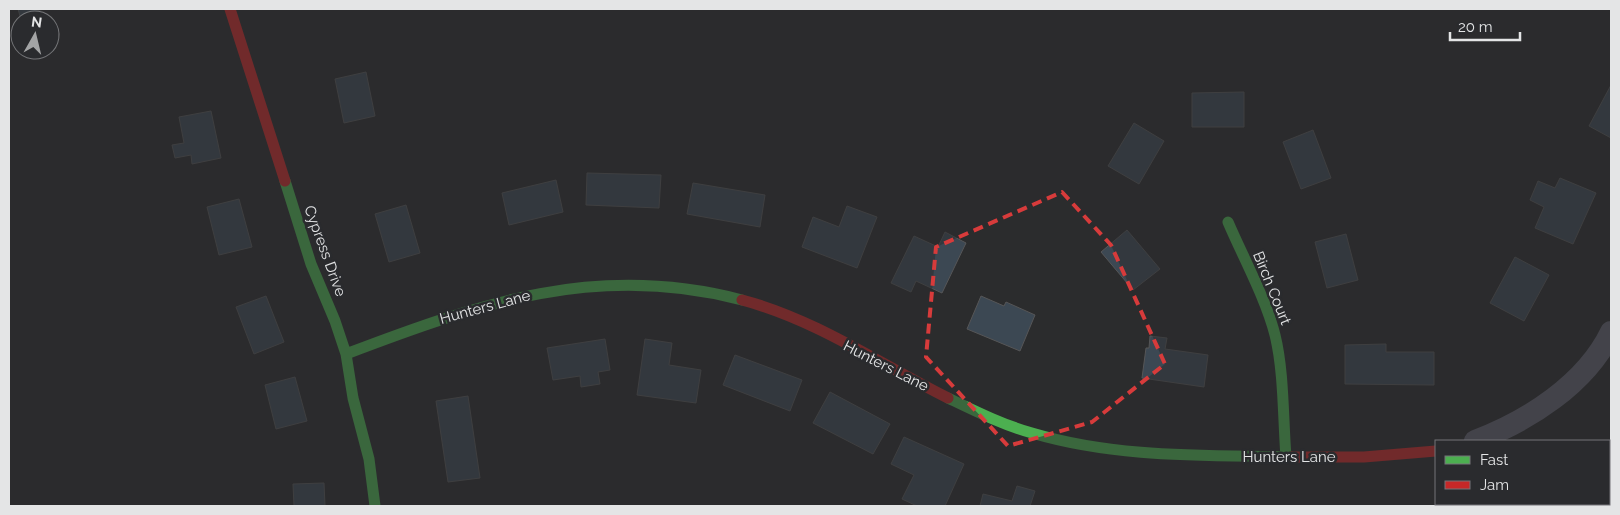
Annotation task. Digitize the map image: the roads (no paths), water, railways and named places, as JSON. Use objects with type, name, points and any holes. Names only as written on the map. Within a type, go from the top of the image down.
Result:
[{"type":"street","name":"Cypress Drive","points":[[230,9],[311,264],[335,321],[346,354],[353,398],[369,459],[375,506]]},
{"type":"street","name":"Birch Court","points":[[1228,222],[1269,315],[1275,334],[1279,353],[1286,457]]},
{"type":"street","name":"Hunters Lane","points":[[346,354],[449,316],[523,296],[597,284],[637,283],[669,285],[734,297],[789,316],[972,410],[1031,434],[1061,442],[1124,451],[1190,456],[1371,457],[1435,451]]},
{"type":"street","points":[[1477,440],[1508,426],[1538,409],[1565,389],[1588,365],[1611,332]]}]
